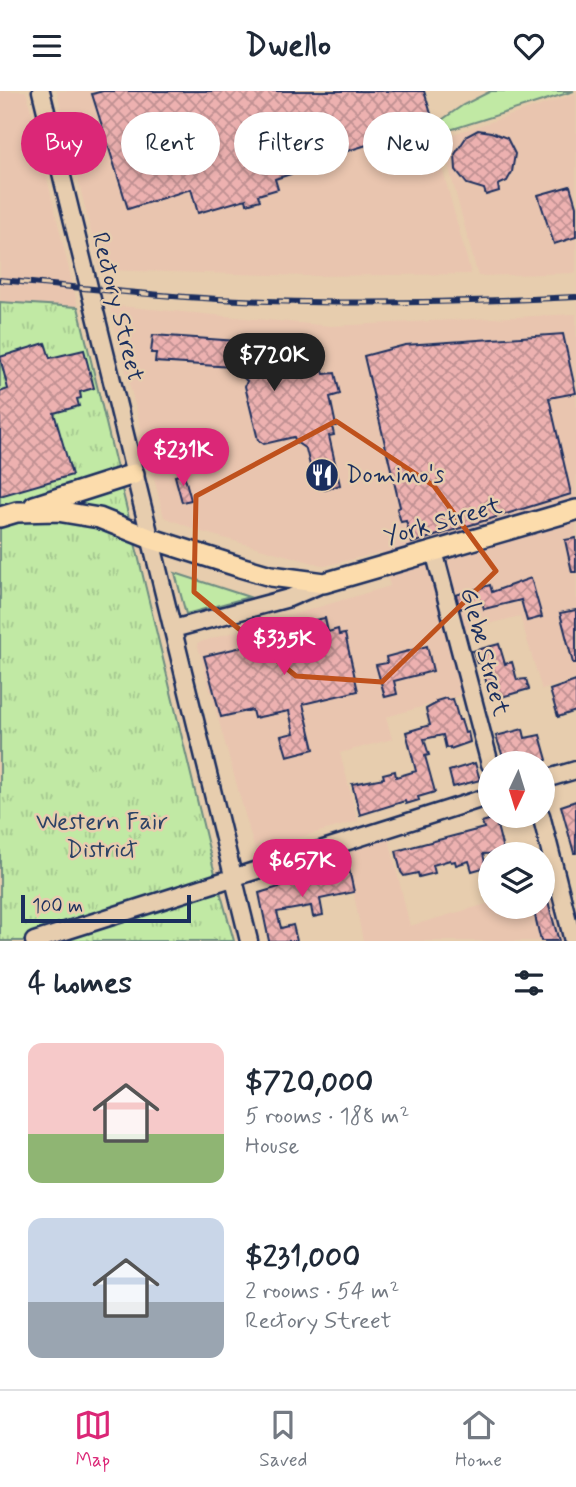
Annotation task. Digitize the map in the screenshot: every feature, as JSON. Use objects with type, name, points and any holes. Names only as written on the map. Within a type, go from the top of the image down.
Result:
[{"type":"main road","points":[[8,515],[134,474]]},
{"type":"main road","name":"York Street","points":[[8,515],[57,511],[99,518],[149,538],[271,576],[324,583],[576,510]]},
{"type":"street","name":"Rectory Street","points":[[41,91],[249,941]]},
{"type":"street","name":"Glebe Street","points":[[434,551],[487,751]]},
{"type":"street","name":"York Street","points":[[173,629],[289,598],[324,583]]},
{"type":"street","points":[[555,776],[576,770]]},
{"type":"street","points":[[34,941],[478,800]]},
{"type":"street","points":[[544,828],[573,941]]},
{"type":"highlighted area","points":[[336,421],[434,486],[496,571],[382,682],[296,676],[194,592],[196,496]]},
{"type":"shaded area","points":[[0,91],[26,91],[31,112],[21,112],[21,175],[46,175],[78,307],[0,302]]},
{"type":"shaded area","points":[[57,91],[421,91],[427,112],[363,112],[363,175],[444,175],[471,274],[309,276],[100,270],[77,175],[107,175],[107,112],[62,112]]},
{"type":"shaded area","points":[[576,94],[576,273],[478,276],[451,175],[453,134]]},
{"type":"shaded area","points":[[109,305],[331,326],[576,314],[576,679],[542,690],[520,616],[449,634],[463,695],[386,717],[392,739],[340,753],[358,821],[255,850],[197,643],[390,586],[382,552],[325,566],[202,532],[164,517]]},
{"type":"shaded area","points":[[388,835],[410,926],[478,906],[478,919],[555,919],[555,889],[565,941],[363,941],[345,849]]},
{"type":"green space","points":[[491,91],[574,91],[453,129],[453,112]]},
{"type":"green space","name":"Western Fair District","points":[[0,302],[78,307],[213,866],[234,941],[0,941]]},
{"type":"green space","points":[[175,573],[249,597],[186,614]]},
{"type":"building","points":[[103,91],[424,91],[430,112],[363,112],[363,146],[349,150],[349,112],[234,112],[234,175],[288,175],[275,179],[278,189],[258,195],[260,200],[247,204],[246,199],[198,213],[191,189],[128,209],[107,142],[107,112],[98,112],[92,94]]},
{"type":"building","points":[[478,130],[507,138],[515,154],[512,172],[507,181],[498,185],[499,191],[486,195],[484,189],[467,184],[456,170],[455,154],[467,136]]},
{"type":"building","points":[[570,186],[576,206],[576,237],[554,244],[538,195]]},
{"type":"building","points":[[563,334],[576,393],[549,398],[571,494],[412,543],[406,521],[401,522],[397,509],[400,507],[364,356],[405,345]]},
{"type":"building","points":[[153,335],[251,342],[253,356],[307,344],[319,352],[324,374],[335,373],[340,394],[330,397],[336,426],[332,426],[334,435],[329,436],[340,485],[325,490],[315,486],[306,449],[296,442],[294,437],[264,444],[258,440],[245,386],[247,381],[233,367],[155,362],[156,353],[151,353]]},
{"type":"building","points":[[45,343],[50,358],[84,350],[94,388],[80,392],[81,398],[77,399],[79,406],[54,413],[72,475],[0,496],[0,392],[8,389],[0,357]]},
{"type":"building","points":[[184,474],[191,500],[182,502],[175,476]]},
{"type":"building","points":[[576,538],[576,572],[572,572],[565,540]]},
{"type":"building","points":[[531,578],[542,617],[527,621],[521,600],[484,609],[482,602],[460,609],[456,595],[490,585],[492,592]]},
{"type":"building","points":[[576,610],[576,663],[573,663],[560,613]]},
{"type":"building","points":[[325,618],[328,632],[338,629],[339,635],[345,634],[358,691],[303,704],[314,749],[287,756],[281,736],[294,733],[289,711],[254,718],[252,710],[221,717],[204,656],[297,634],[295,624]]},
{"type":"building","points":[[499,644],[505,664],[512,662],[517,680],[526,679],[529,689],[491,700],[481,662],[477,663],[473,651]]},
{"type":"building","points":[[427,646],[433,671],[394,681],[397,694],[385,697],[376,665],[387,663],[386,657]]},
{"type":"building","points":[[576,681],[576,711],[558,717],[550,690]]},
{"type":"building","points":[[453,699],[459,720],[465,733],[468,732],[470,742],[450,749],[446,748],[443,735],[424,739],[429,755],[425,756],[435,792],[406,804],[405,801],[360,815],[352,784],[384,778],[383,774],[395,771],[396,777],[416,771],[406,732],[430,725],[426,709],[437,703],[436,701]]},
{"type":"building","points":[[523,729],[525,738],[540,735],[544,751],[501,751],[496,736]]},
{"type":"building","points":[[475,763],[478,781],[453,787],[449,771]]},
{"type":"building","points":[[576,801],[576,853],[574,853],[561,806]]},
{"type":"building","points":[[484,828],[498,828],[501,842],[478,842],[478,869],[472,871],[469,861],[456,865],[455,861],[450,860],[433,865],[435,873],[419,877],[418,873],[404,876],[396,851]]},
{"type":"building","points":[[348,865],[354,892],[320,899],[323,915],[313,917],[311,906],[277,912],[281,928],[293,925],[297,941],[269,941],[259,893],[289,884],[289,881],[320,875],[319,872]]},
{"type":"building","points":[[536,919],[553,919],[559,941],[541,941]]},
{"type":"railway","points":[[0,280],[263,301],[397,303],[576,297]]},
{"type":"place","name":"Domino's","points":[[322,475]]}]
